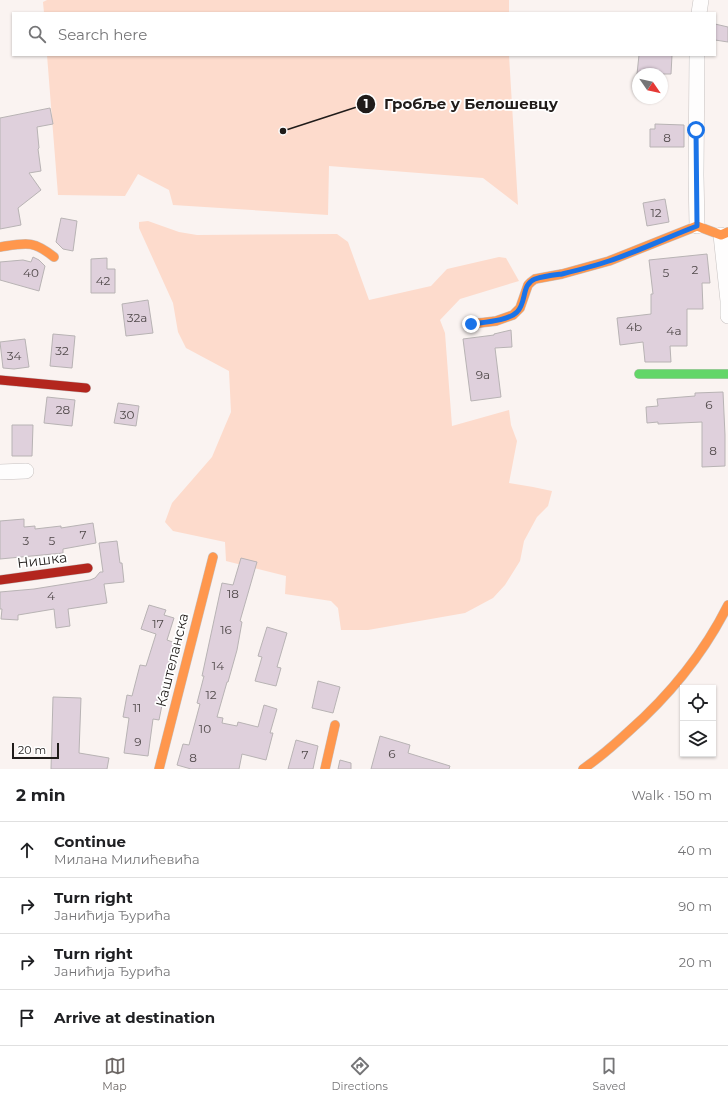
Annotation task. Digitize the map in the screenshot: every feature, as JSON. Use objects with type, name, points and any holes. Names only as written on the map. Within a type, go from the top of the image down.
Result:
[{"type":"street","points":[[699,12],[701,0]]},
{"type":"street","points":[[696,56],[697,226]]},
{"type":"street","points":[[471,324],[508,318],[516,314],[521,308],[527,286],[535,279],[612,260],[697,226],[724,234],[728,316]]},
{"type":"street","points":[[0,247],[26,244],[33,245],[44,248],[54,258]]},
{"type":"street","points":[[639,374],[728,374]]},
{"type":"street","points":[[0,380],[86,388]]},
{"type":"street","points":[[0,472],[26,471]]},
{"type":"street","name":"Каштеланска","points":[[159,769],[213,557]]},
{"type":"street","name":"Нишка","points":[[0,580],[88,568]]},
{"type":"street","points":[[583,769],[613,746],[661,702],[697,657],[728,605]]},
{"type":"street","points":[[326,769],[335,725]]},
{"type":"shaded area","points":[[47,0],[509,0],[509,12],[44,12],[43,2]]},
{"type":"shaded area","points":[[47,56],[509,56],[518,205],[483,178],[329,166],[328,215],[173,205],[169,190],[138,174],[125,196],[58,195]]},
{"type":"shaded area","points":[[148,221],[179,232],[197,235],[337,234],[348,242],[369,300],[431,286],[447,269],[499,257],[506,258],[519,281],[460,299],[440,320],[445,333],[452,426],[509,410],[511,425],[517,441],[509,483],[552,491],[548,506],[537,517],[524,541],[520,561],[505,585],[493,598],[465,613],[368,630],[341,630],[338,608],[331,601],[285,594],[286,576],[226,561],[225,542],[173,531],[165,522],[172,503],[212,457],[231,412],[229,371],[186,348],[178,332],[173,303],[139,228],[139,222]]},
{"type":"building","points":[[716,24],[728,27],[728,42],[716,40]]},
{"type":"building","points":[[639,56],[672,56],[671,74],[668,74],[668,68],[638,68]]},
{"type":"building","points":[[50,108],[53,124],[37,127],[41,171],[29,173],[41,190],[18,208],[21,225],[0,229],[0,118]]},
{"type":"building","points":[[655,124],[684,125],[684,147],[650,147],[650,129],[655,129]]},
{"type":"building","points":[[665,199],[669,222],[647,226],[643,203]]},
{"type":"building","points":[[61,218],[77,221],[73,251],[63,249],[56,242]]},
{"type":"building","points":[[707,254],[710,283],[702,283],[703,309],[687,309],[687,346],[670,346],[671,362],[645,362],[643,342],[620,345],[617,318],[651,314],[651,294],[653,294],[649,260]]},
{"type":"building","points":[[33,257],[45,266],[39,291],[0,280],[0,262],[23,260],[31,262]]},
{"type":"building","points":[[107,258],[107,269],[115,269],[115,293],[91,293],[91,259]]},
{"type":"building","points":[[148,300],[153,333],[126,336],[122,304]]},
{"type":"building","points":[[511,330],[512,347],[495,348],[501,397],[471,401],[463,339],[494,335]]},
{"type":"building","points":[[53,334],[75,336],[72,368],[50,366]]},
{"type":"building","points":[[25,339],[29,367],[14,369],[3,368],[0,342]]},
{"type":"building","points":[[723,392],[725,466],[702,467],[702,422],[647,423],[646,407],[658,406],[657,399],[695,396],[695,393]]},
{"type":"building","points":[[47,397],[75,400],[72,426],[44,423]]},
{"type":"building","points":[[118,403],[139,406],[136,426],[114,423]]},
{"type":"building","points":[[12,425],[33,425],[32,456],[12,456]]},
{"type":"building","points":[[24,519],[24,527],[35,526],[35,529],[61,526],[61,528],[93,523],[96,543],[63,549],[63,553],[0,559],[0,521]]},
{"type":"building","points":[[117,541],[120,563],[122,563],[124,582],[104,584],[107,603],[68,609],[70,626],[56,628],[54,609],[18,615],[18,620],[1,619],[2,609],[0,609],[0,592],[34,589],[95,578],[100,572],[103,572],[99,543]]},
{"type":"building","points":[[241,558],[257,562],[240,621],[242,622],[237,650],[217,717],[223,718],[222,723],[237,726],[238,722],[258,727],[264,705],[277,709],[270,733],[273,733],[266,760],[242,754],[239,769],[191,769],[177,765],[183,744],[189,745],[200,704],[197,703],[204,676],[202,676],[222,583],[233,585]]},
{"type":"building","points":[[149,605],[166,610],[164,615],[174,618],[167,640],[178,644],[160,704],[162,705],[159,720],[153,719],[148,756],[124,753],[129,718],[123,717],[127,695],[132,696],[140,665],[146,666],[156,634],[141,629]]},
{"type":"building","points":[[267,627],[287,633],[277,667],[281,668],[276,686],[255,681],[262,657],[258,656]]},
{"type":"building","points":[[318,681],[340,687],[333,713],[312,708]]},
{"type":"building","points":[[53,697],[81,698],[79,753],[109,758],[107,769],[51,769]]},
{"type":"building","points":[[380,736],[410,745],[408,753],[450,766],[449,769],[371,769]]},
{"type":"building","points":[[296,740],[318,746],[313,769],[288,769]]},
{"type":"building","points":[[340,760],[351,763],[351,769],[338,769]]},
{"type":"traffic: fast","points":[[639,374],[728,374]]},
{"type":"traffic: slow","points":[[471,324],[496,321],[513,315],[520,308],[528,285],[535,279],[562,274],[609,261],[697,226],[721,235],[728,232]]},
{"type":"traffic: slow","points":[[0,247],[16,244],[35,245],[54,257]]},
{"type":"traffic: slow","points":[[159,769],[213,557]]},
{"type":"traffic: slow","points":[[583,769],[623,737],[672,689],[708,641],[728,605]]},
{"type":"traffic: slow","points":[[325,769],[335,725]]},
{"type":"traffic: jam","points":[[0,380],[86,388]]},
{"type":"traffic: jam","points":[[0,580],[88,568]]},
{"type":"place","name":"Гробље у Белошевцу","points":[[283,131]]},
{"type":"route","points":[[471,324],[508,318],[516,314],[521,308],[527,286],[535,279],[612,260],[697,226],[696,130]]}]
